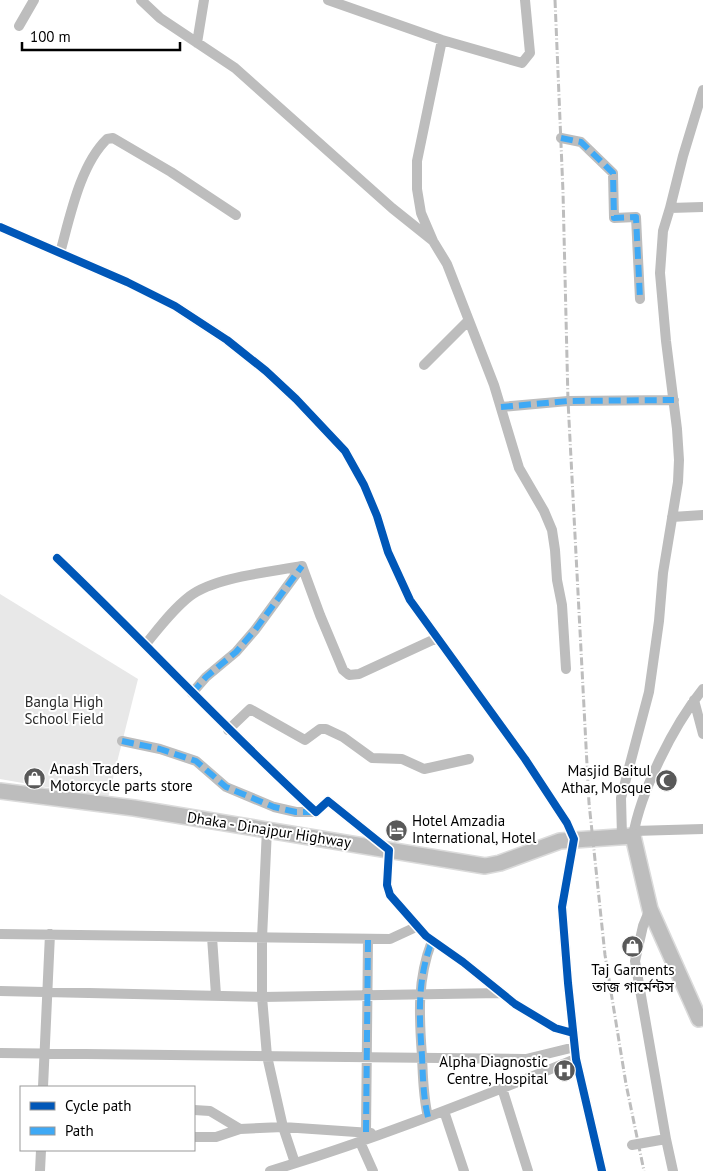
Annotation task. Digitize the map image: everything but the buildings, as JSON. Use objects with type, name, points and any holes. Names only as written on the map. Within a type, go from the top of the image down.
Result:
[{"type":"highway","name":"Dhaka - Dinajpur Highway","points":[[0,791],[134,808],[484,866],[500,863],[560,840],[629,835]]},
{"type":"highway","points":[[629,835],[650,909],[702,1021]]},
{"type":"street","points":[[19,26],[34,0]]},
{"type":"street","points":[[141,0],[160,18],[235,68],[392,208],[433,241]]},
{"type":"street","points":[[197,43],[204,0]]},
{"type":"street","points":[[328,0],[348,3],[442,40],[522,63],[530,53],[525,0]]},
{"type":"street","points":[[442,40],[417,160],[417,189],[421,212],[433,241],[447,264],[494,384],[519,468],[544,511],[552,530],[556,580],[562,604],[566,669]]},
{"type":"street","points":[[629,835],[621,798],[624,779],[649,692],[659,621],[662,574],[679,460],[660,273],[663,231],[703,90]]},
{"type":"street","points":[[60,253],[80,184],[100,145],[107,139],[113,138],[163,167],[236,215]]},
{"type":"street","points":[[561,138],[581,142],[613,173],[614,218],[636,217],[640,300]]},
{"type":"street","points":[[670,208],[703,207]]},
{"type":"street","points":[[0,227],[128,282],[175,306],[227,340],[266,371],[296,399],[345,451],[364,485],[377,516],[388,552],[410,600],[525,759],[567,823],[574,839],[562,907],[576,1059],[602,1171]]},
{"type":"street","points":[[424,365],[468,321]]},
{"type":"street","points":[[501,407],[568,401],[674,400]]},
{"type":"street","points":[[672,517],[703,515]]},
{"type":"street","points":[[57,558],[228,730],[316,812]]},
{"type":"street","points":[[302,566],[343,670],[349,675],[359,674],[437,638]]},
{"type":"street","points":[[145,645],[169,616],[191,595],[217,583],[302,566]]},
{"type":"street","points":[[192,693],[206,677],[236,652],[256,630],[302,566]]},
{"type":"street","points":[[629,835],[649,785],[674,732],[703,689]]},
{"type":"street","points":[[694,700],[703,734]]},
{"type":"street","points":[[228,730],[250,709],[305,740],[320,729],[326,729],[343,737],[372,758],[402,759],[424,769],[469,759]]},
{"type":"street","points":[[122,741],[160,749],[196,761],[226,787],[274,807],[296,812],[316,812],[328,801],[389,850],[387,885],[390,895],[416,926],[432,941],[463,962],[515,1004],[555,1028],[573,1033]]},
{"type":"street","points":[[267,829],[262,938],[262,996],[267,1056],[283,1127],[295,1163]]},
{"type":"street","points":[[629,835],[703,829]]},
{"type":"street","points":[[650,909],[643,926],[635,961],[673,1171]]},
{"type":"street","points":[[0,934],[390,939],[416,926]]},
{"type":"street","points":[[43,1086],[50,934]]},
{"type":"street","points":[[212,937],[216,995]]},
{"type":"street","points":[[366,1132],[368,939]]},
{"type":"street","points":[[428,1117],[422,1084],[420,994],[426,958],[432,941]]},
{"type":"street","points":[[0,991],[262,996],[501,993]]},
{"type":"street","points":[[0,1052],[526,1059],[575,1047]]},
{"type":"street","points":[[270,1171],[384,1134],[576,1059]]},
{"type":"street","points":[[502,1088],[528,1171]]},
{"type":"street","points":[[195,1110],[210,1110],[240,1130]]},
{"type":"street","points":[[444,1111],[464,1171]]},
{"type":"street","points":[[195,1137],[216,1137],[240,1130],[283,1127],[384,1134]]},
{"type":"street","points":[[632,1145],[666,1140]]},
{"type":"street","points":[[360,1142],[373,1171]]},
{"type":"street","points":[[40,1171],[41,1151]]},
{"type":"green space","name":"Bangla High School Field","points":[[0,594],[138,679],[108,798],[0,779]]},
{"type":"railway","points":[[555,0],[563,192],[568,401],[589,803],[605,955],[626,1084],[644,1171]]},
{"type":"marked path","points":[[561,138],[581,142],[613,173],[614,218],[636,217],[640,299]]},
{"type":"marked path","points":[[501,407],[568,401],[674,400]]},
{"type":"marked path","points":[[192,693],[206,677],[236,652],[255,630],[302,566]]},
{"type":"marked path","points":[[122,741],[160,749],[196,761],[226,787],[274,807],[296,812],[316,812]]},
{"type":"marked path","points":[[366,1132],[368,939]]},
{"type":"marked path","points":[[428,1117],[423,1086],[420,998],[424,969],[432,941]]},
{"type":"cycle path","points":[[0,227],[127,282],[175,306],[227,340],[266,371],[296,399],[345,451],[364,485],[377,516],[388,552],[410,600],[525,759],[567,823],[574,839],[562,907],[568,983],[576,1059],[602,1171]]},
{"type":"cycle path","points":[[57,558],[250,750],[316,812],[328,801],[389,850],[387,885],[390,895],[426,936],[463,962],[515,1004],[555,1028],[573,1033]]},
{"type":"place","name":"Anash Traders, Motorcycle parts store","points":[[34,778]]},
{"type":"place","name":"Masjid Baitul Athar, Mosque","points":[[667,780]]},
{"type":"place","name":"Hotel Amzadia International, Hotel","points":[[396,830]]},
{"type":"place","name":"Taj Garments তাজ গার্মেন্টস","points":[[633,947]]},
{"type":"place","name":"Alpha Diagnostic Centre, Hospital","points":[[564,1071]]}]
